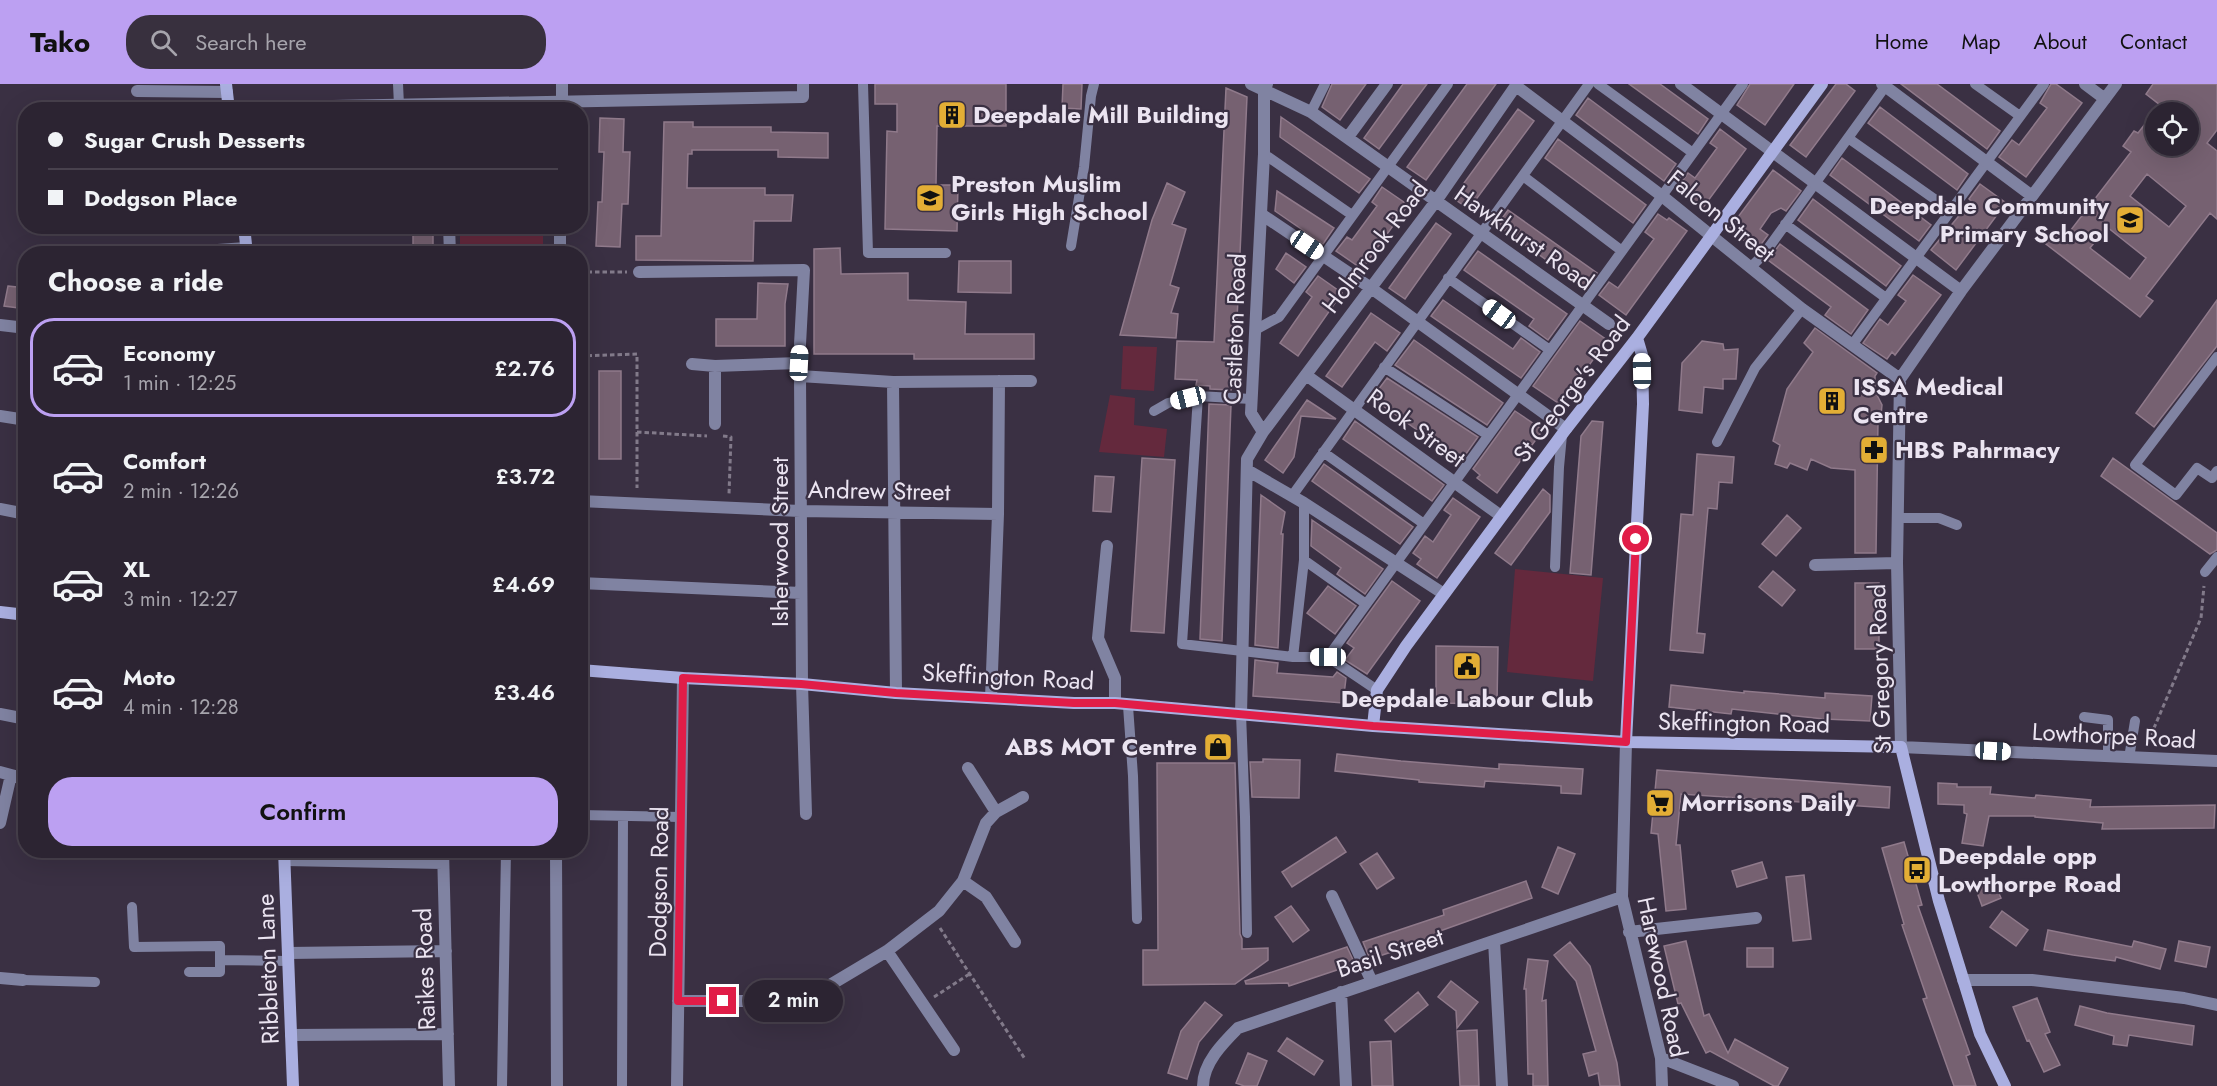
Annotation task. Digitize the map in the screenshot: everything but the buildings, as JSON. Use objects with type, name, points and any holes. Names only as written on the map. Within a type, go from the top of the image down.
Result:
[{"type":"street","points":[[562,84],[562,102]]},
{"type":"street","points":[[588,105],[803,97],[803,84]]},
{"type":"street","name":"Hawkhurst Road","points":[[1251,84],[1266,87],[1311,112],[1609,324]]},
{"type":"street","points":[[1348,138],[1388,84]]},
{"type":"street","points":[[1681,84],[1961,291]]},
{"type":"street","name":"St George's Road","points":[[1373,726],[1377,690],[1444,594],[1637,338],[1822,84]]},
{"type":"street","points":[[2085,84],[2105,99]]},
{"type":"street","points":[[1900,379],[1961,291],[2116,84]]},
{"type":"street","name":"Falcon Street","points":[[1516,85],[1662,195],[1802,309],[1900,379]]},
{"type":"street","name":"Holmrook Road","points":[[1263,432],[1436,201],[1516,85]]},
{"type":"street","points":[[1884,85],[2032,196]]},
{"type":"street","name":"Castleton Road","points":[[1240,714],[1247,459],[1263,432],[1251,413],[1251,399],[1266,87]]},
{"type":"street","points":[[137,91],[226,88]]},
{"type":"street","points":[[1261,214],[1371,288],[1518,394],[1564,432]]},
{"type":"street","name":"Isherwood Street","points":[[639,272],[804,270],[799,363],[801,684],[806,814]]},
{"type":"street","points":[[0,325],[18,327]]},
{"type":"street","name":"Harewood Road","points":[[1637,338],[1642,355],[1643,404],[1626,742],[1622,897],[1661,1058],[1662,1086]]},
{"type":"street","points":[[692,364],[715,366],[799,363]]},
{"type":"street","points":[[714,424],[715,366]]},
{"type":"street","name":"Rook Street","points":[[1306,375],[1501,516]]},
{"type":"street","points":[[800,376],[893,382],[1031,381]]},
{"type":"street","name":"St Gregory Road","points":[[1900,379],[1897,563],[1901,747],[1939,901],[1963,980],[1980,1034],[2005,1086]]},
{"type":"street","points":[[992,698],[998,514],[999,381]]},
{"type":"street","points":[[893,382],[896,693]]},
{"type":"street","points":[[0,416],[18,419]]},
{"type":"street","points":[[1247,470],[1304,503],[1444,594]]},
{"type":"street","name":"Andrew Street","points":[[588,501],[800,511],[998,514]]},
{"type":"street","points":[[0,509],[18,512]]},
{"type":"street","points":[[1107,546],[1098,638],[1115,678],[1115,703]]},
{"type":"street","points":[[1815,565],[1897,563]]},
{"type":"street","points":[[588,583],[801,593]]},
{"type":"street","points":[[0,612],[18,614]]},
{"type":"street","name":"Skeffington Road","points":[[588,671],[801,684],[896,693],[1074,703],[1115,703],[1373,726],[1626,742],[1901,747]]},
{"type":"street","name":"Dodgson Road","points":[[677,1086],[683,678]]},
{"type":"street","points":[[0,714],[18,717]]},
{"type":"street","name":"Lowthorpe Road","points":[[1901,747],[2217,761]]},
{"type":"street","points":[[968,768],[996,812]]},
{"type":"street","points":[[0,823],[5,774]]},
{"type":"street","points":[[678,1001],[767,1001],[815,994],[887,951],[939,911],[963,881],[986,823],[996,812],[1023,797]]},
{"type":"street","name":"Ribbleton Lane","points":[[284,858],[293,1086]]},
{"type":"street","name":"Raikes Road","points":[[443,858],[449,1086]]},
{"type":"street","points":[[556,858],[556,1086]]},
{"type":"street","points":[[963,881],[986,897],[1016,942]]},
{"type":"street","points":[[1332,896],[1372,982]]},
{"type":"street","name":"Basil Street","points":[[1203,1086],[1203,1078],[1218,1048],[1238,1028],[1622,897]]},
{"type":"street","points":[[1629,932],[1756,918]]},
{"type":"street","points":[[1494,940],[1502,1086]]},
{"type":"street","points":[[288,957],[446,951]]},
{"type":"street","points":[[887,951],[954,1050]]},
{"type":"street","points":[[0,978],[23,980]]},
{"type":"street","points":[[1963,980],[2032,980],[2184,998],[2217,1005]]},
{"type":"street","points":[[1341,992],[1346,1086]]},
{"type":"street","points":[[291,1035],[448,1034]]},
{"type":"street","points":[[1661,1058],[1733,1086]]},
{"type":"lane","points":[[398,84],[399,102]]},
{"type":"lane","points":[[863,84],[868,253],[946,254]]},
{"type":"lane","points":[[1071,246],[1094,84]]},
{"type":"lane","points":[[1311,112],[1325,84]]},
{"type":"lane","points":[[1255,330],[1279,317],[1448,84]]},
{"type":"lane","points":[[1292,496],[1589,84]]},
{"type":"lane","points":[[1598,84],[1693,153]]},
{"type":"lane","points":[[1328,657],[1743,84]]},
{"type":"lane","points":[[1975,84],[2020,116]]},
{"type":"lane","points":[[1852,345],[2044,84]]},
{"type":"lane","points":[[1751,267],[1764,254],[1884,85]]},
{"type":"lane","points":[[1848,138],[1950,210]]},
{"type":"lane","points":[[1264,154],[1352,215]]},
{"type":"lane","points":[[1523,176],[1622,251]]},
{"type":"lane","points":[[1785,224],[1886,298]]},
{"type":"lane","points":[[1449,278],[1550,350]]},
{"type":"lane","points":[[1717,442],[1755,368],[1802,309]]},
{"type":"lane","points":[[2217,357],[2135,465],[2176,495],[2198,468],[2212,478],[2217,471]]},
{"type":"lane","points":[[1384,367],[1488,435]]},
{"type":"lane","points":[[1154,411],[1168,403],[1198,396],[1251,399]]},
{"type":"lane","points":[[1198,396],[1182,644],[1293,657],[1328,657],[1377,690]]},
{"type":"lane","points":[[1555,567],[1559,467],[1564,432]]},
{"type":"lane","points":[[1323,452],[1424,524]]},
{"type":"lane","points":[[1293,657],[1304,561],[1304,503]]},
{"type":"lane","points":[[1899,518],[1939,518],[1957,525]]},
{"type":"lane","points":[[2205,572],[2217,556]]},
{"type":"lane","points":[[1304,561],[1366,604]]},
{"type":"lane","points":[[1128,705],[1133,776],[1137,919]]},
{"type":"lane","points":[[1240,714],[1247,933]]},
{"type":"lane","points":[[2084,717],[2108,720],[2108,757]]},
{"type":"lane","points":[[2135,721],[2135,758]]},
{"type":"lane","points":[[588,815],[681,817]]},
{"type":"lane","points":[[622,1086],[623,816]]},
{"type":"lane","points":[[502,1086],[506,858]]},
{"type":"lane","points":[[132,907],[134,947],[220,946],[220,972],[189,972]]},
{"type":"lane","points":[[220,960],[288,957]]},
{"type":"lane","points":[[23,980],[95,982]]},
{"type":"path","points":[[588,272],[639,272]]},
{"type":"path","points":[[588,356],[637,354],[636,503]]},
{"type":"path","points":[[636,432],[732,437],[729,507]]},
{"type":"path","points":[[2135,758],[2201,618],[2205,572]]},
{"type":"path","points":[[932,916],[1025,1059]]},
{"type":"path","points":[[923,1004],[971,973]]},
{"type":"shaded area","points":[[460,234],[543,234],[543,246],[460,246]]},
{"type":"shaded area","points":[[1123,346],[1157,347],[1154,391],[1121,389]]},
{"type":"shaded area","points":[[1110,395],[1135,398],[1134,425],[1167,429],[1164,457],[1099,452]]},
{"type":"shaded area","points":[[1515,569],[1603,578],[1593,681],[1507,672]]},
{"type":"place","name":"Deepdale Mill Building","points":[[952,115]]},
{"type":"place","name":"Preston Muslim Girls High School","points":[[930,198]]},
{"type":"place","name":"Deepdale Community Primary School","points":[[2130,220]]},
{"type":"place","name":"ISSA Medical Centre","points":[[1832,401]]},
{"type":"place","name":"HBS Pahrmacy","points":[[1874,450]]},
{"type":"place","name":"Deepdale Labour Club","points":[[1467,666]]},
{"type":"place","name":"ABS MOT Centre","points":[[1218,747]]},
{"type":"place","name":"Morrisons Daily","points":[[1660,803]]},
{"type":"place","name":"Deepdale opp Lowthorpe Road","points":[[1917,870]]},
{"type":"route","points":[[723,1001],[678,1001],[683,678],[801,684],[896,693],[1074,703],[1115,703],[1373,726],[1626,742],[1636,539]]}]
